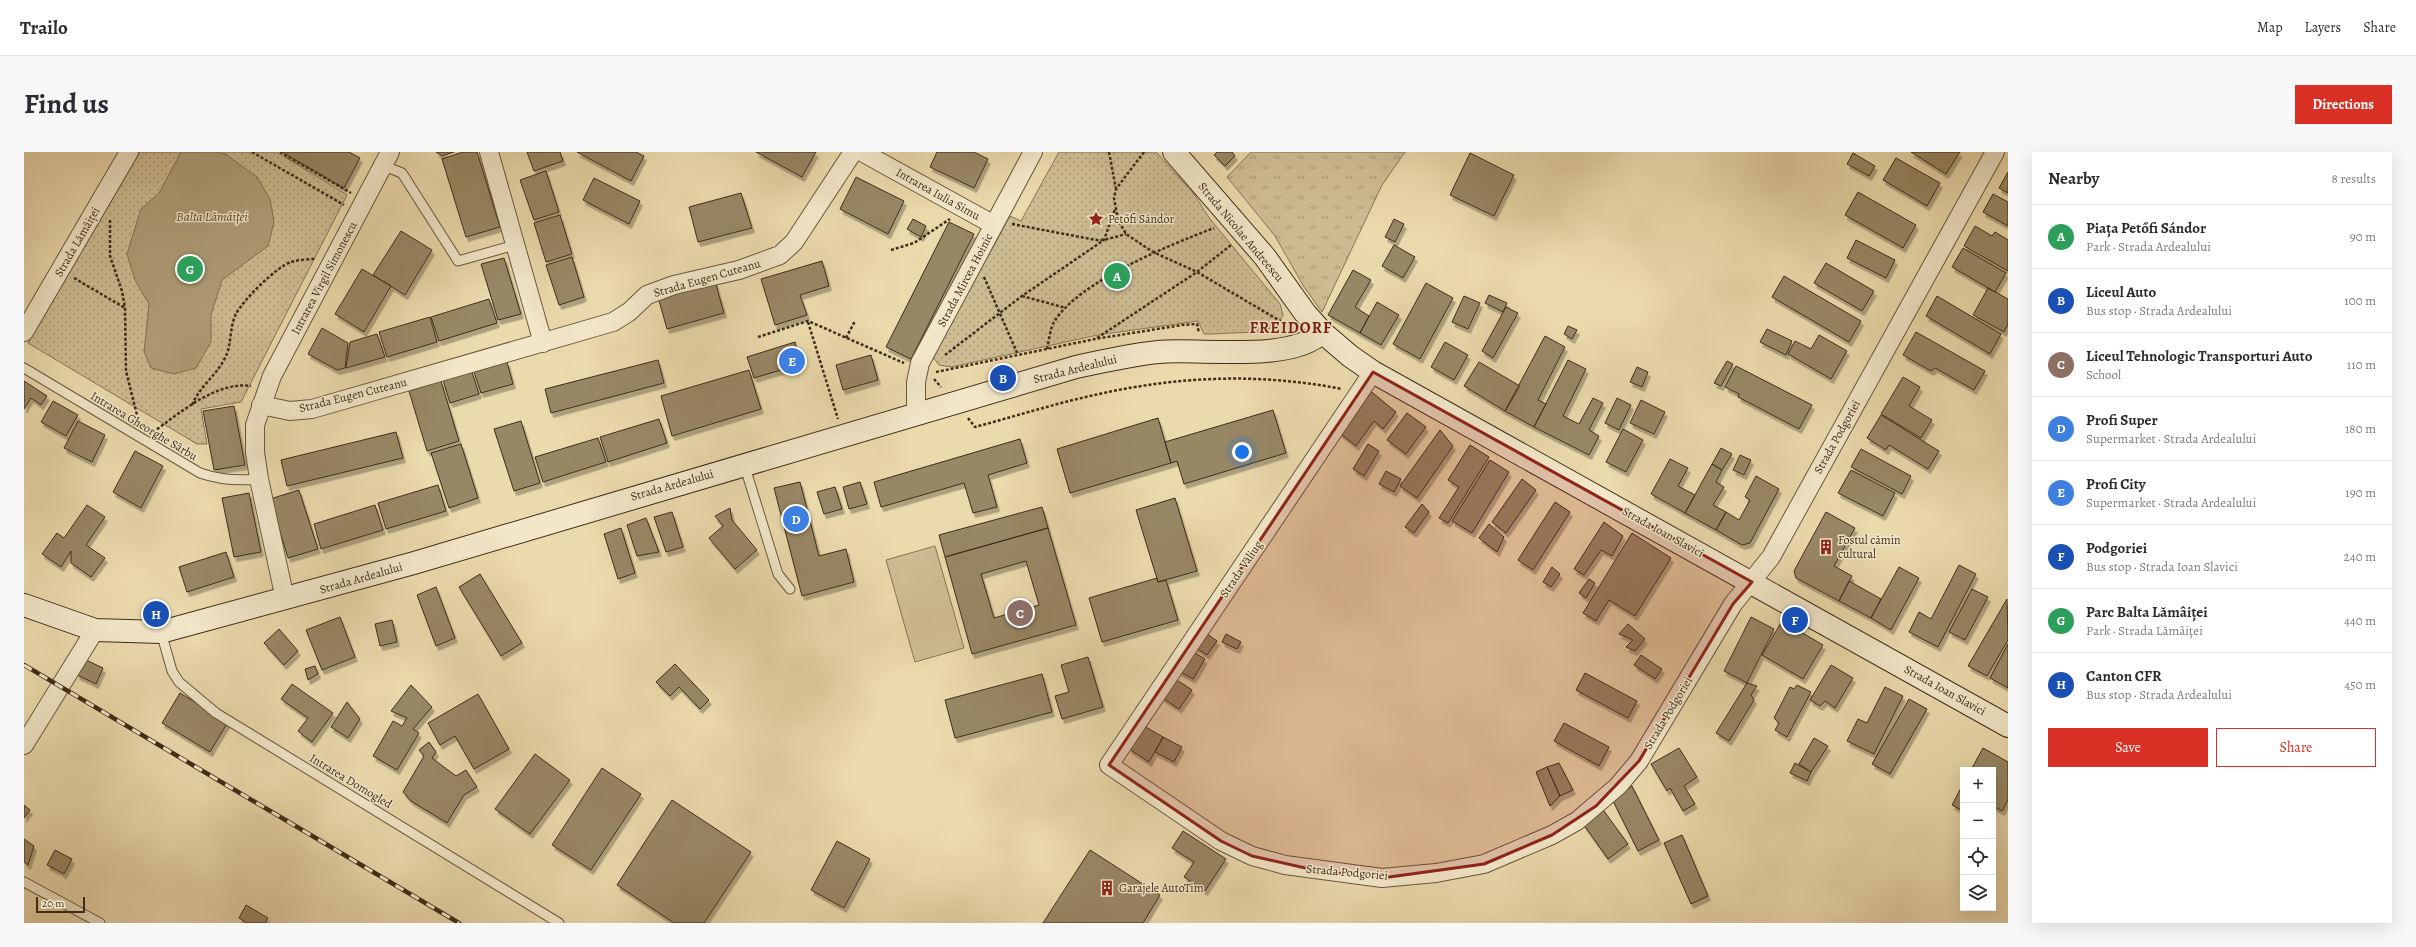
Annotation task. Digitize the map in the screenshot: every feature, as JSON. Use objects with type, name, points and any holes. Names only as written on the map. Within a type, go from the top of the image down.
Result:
[{"type":"street","name":"Strada Lămâiței","points":[[24,332],[129,152]]},
{"type":"street","points":[[489,152],[543,343]]},
{"type":"street","name":"Strada Eugen Cuteanu","points":[[261,405],[290,411],[312,408],[543,343],[613,322],[629,312],[647,295],[674,285],[740,270],[780,255],[794,242],[853,152]]},
{"type":"street","name":"Intrarea Iulia Simu","points":[[862,152],[975,215],[1001,224]]},
{"type":"street","name":"Strada Mircea Hoinic","points":[[916,414],[918,373],[970,271],[1001,224],[1033,152]]},
{"type":"street","name":"Strada Nicolae Andreescu","points":[[1174,152],[1265,256],[1305,313],[1322,332]]},
{"type":"street","name":"Strada Podgoriei","points":[[1109,765],[1221,840],[1252,856],[1285,865],[1382,878],[1436,873],[1484,864],[1552,835],[1576,821],[1618,786],[1639,761],[1733,604],[1771,557],[1995,152]]},
{"type":"street","name":"Intrarea Virgil Simonescu","points":[[261,405],[267,388],[387,159]]},
{"type":"street","name":"Strada Ioan Slavici","points":[[1322,332],[1350,356],[1373,372],[2008,726]]},
{"type":"street","name":"Strada Ardealului","points":[[24,605],[95,630],[161,632],[414,563],[1076,366],[1158,352],[1289,349],[1316,338],[1322,332]]},
{"type":"street","name":"Strada Văliug","points":[[1109,765],[1373,372]]},
{"type":"street","points":[[261,405],[255,425],[255,452],[259,479],[284,599]]},
{"type":"street","points":[[24,745],[95,630]]},
{"type":"lane","points":[[387,159],[402,173],[458,261],[515,244]]},
{"type":"lane","name":"Intrarea Gheorghe Sârbu","points":[[24,368],[200,473],[216,478],[259,479]]},
{"type":"lane","points":[[744,464],[778,574],[790,589]]},
{"type":"lane","name":"Intrarea Domogled","points":[[161,632],[172,671],[179,682],[216,713],[559,923]]},
{"type":"lane","points":[[24,882],[100,923]]},
{"type":"path","points":[[252,152],[362,207]]},
{"type":"path","points":[[280,152],[362,207]]},
{"type":"path","points":[[1104,240],[1115,209],[1116,189],[1109,152]]},
{"type":"path","points":[[1116,189],[1144,152]]},
{"type":"path","points":[[1115,209],[1126,234],[1153,252],[1197,272],[1287,325]]},
{"type":"path","points":[[891,250],[914,243],[932,233],[944,222],[975,215]]},
{"type":"path","points":[[110,219],[110,256],[122,291],[125,308],[126,371],[138,412],[142,439],[192,405],[216,392],[236,385],[267,388]]},
{"type":"path","points":[[1001,224],[1104,240]]},
{"type":"path","points":[[1047,349],[1054,323],[1074,298],[1153,252],[1218,226]]},
{"type":"path","points":[[758,337],[808,322],[846,338],[918,373],[1022,296],[1104,240],[1126,234]]},
{"type":"path","points":[[1095,339],[1197,272],[1233,244],[1228,238]]},
{"type":"path","points":[[192,405],[197,392],[222,365],[227,356],[236,314],[248,299],[273,274],[290,262],[310,259],[333,261]]},
{"type":"path","points":[[60,270],[125,308]]},
{"type":"path","points":[[970,271],[986,278],[1018,355]]},
{"type":"path","points":[[1022,296],[1066,308]]},
{"type":"path","points":[[1284,330],[1289,319]]},
{"type":"path","points":[[846,338],[855,321]]},
{"type":"path","points":[[808,322],[843,435]]},
{"type":"path","points":[[1200,337],[1197,324],[1095,339],[930,374],[975,427],[1097,394],[1181,380],[1266,378],[1303,382],[1360,393]]},
{"type":"highlighted area","points":[[1373,372],[1752,582],[1733,604],[1639,761],[1596,806],[1552,835],[1484,864],[1382,878],[1323,872],[1252,856],[1221,841],[1109,765]]},
{"type":"green space","points":[[140,152],[277,152],[347,195],[241,402],[201,409],[207,444],[197,444],[28,343]]},
{"type":"green space","points":[[1059,152],[1156,152],[1194,194],[1210,219],[1280,304],[1283,315],[1277,326],[1257,332],[1204,334],[1198,321],[1098,335],[951,367],[939,365],[933,357],[1010,216],[1021,221]]},
{"type":"green space","points":[[1251,152],[1405,152],[1382,185],[1322,312],[1304,287],[1275,236],[1227,177]]},
{"type":"green space","points":[[935,546],[964,648],[915,662],[886,560]]},
{"type":"water","name":"Balta Lămâiței","points":[[181,152],[217,152],[227,155],[257,177],[270,199],[274,222],[268,246],[222,280],[211,315],[211,342],[196,368],[174,374],[151,368],[144,352],[149,304],[135,280],[127,254],[141,209],[159,193]]},
{"type":"building","points":[[282,152],[349,152],[360,158],[344,188]]},
{"type":"building","points":[[436,152],[454,152],[442,156]]},
{"type":"building","points":[[463,152],[477,152],[500,227],[466,237],[442,159]]},
{"type":"building","points":[[527,152],[560,152],[563,161],[534,171]]},
{"type":"building","points":[[577,152],[636,152],[644,156],[631,181]]},
{"type":"building","points":[[756,152],[816,152],[802,177]]},
{"type":"building","points":[[937,152],[974,152],[988,159],[974,188],[930,167]]},
{"type":"building","points":[[1217,152],[1232,152],[1235,156],[1225,166],[1214,155]]},
{"type":"building","points":[[1911,152],[1960,152],[1946,174]]},
{"type":"building","points":[[1470,153],[1514,175],[1494,216],[1450,195]]},
{"type":"building","points":[[1853,153],[1875,166],[1869,176],[1847,164]]},
{"type":"building","points":[[1896,158],[1940,183],[1927,206],[1883,180]]},
{"type":"building","points":[[546,171],[559,212],[534,220],[520,180]]},
{"type":"building","points":[[2008,172],[2008,193],[1999,188]]},
{"type":"building","points":[[856,177],[904,201],[888,234],[840,209]]},
{"type":"building","points":[[594,178],[640,201],[629,224],[583,200]]},
{"type":"building","points":[[1858,192],[1916,225],[1903,248],[1845,215]]},
{"type":"building","points":[[741,193],[752,228],[698,242],[689,207]]},
{"type":"building","points":[[1993,194],[2008,202],[2008,226],[1983,212]]},
{"type":"building","points":[[560,215],[572,254],[546,262],[534,223]]},
{"type":"building","points":[[913,219],[926,226],[921,237],[907,229]]},
{"type":"building","points":[[1394,219],[1404,224],[1395,242],[1385,237]]},
{"type":"building","points":[[949,222],[974,234],[911,359],[886,347]]},
{"type":"building","points":[[1975,226],[1992,236],[1995,232],[2008,240],[2008,271],[1964,246]]},
{"type":"building","points":[[401,231],[432,250],[405,295],[373,275]]},
{"type":"building","points":[[1856,240],[1895,260],[1886,278],[1847,258]]},
{"type":"building","points":[[1394,245],[1415,257],[1403,278],[1382,266]]},
{"type":"building","points":[[1963,248],[2006,273],[1995,292],[1952,267]]},
{"type":"building","points":[[572,257],[584,297],[559,305],[546,265]]},
{"type":"building","points":[[504,258],[521,314],[498,320],[481,264]]},
{"type":"building","points":[[822,261],[829,286],[800,295],[807,315],[775,325],[761,279]]},
{"type":"building","points":[[1826,263],[1874,291],[1862,311],[1814,283]]},
{"type":"building","points":[[362,269],[391,286],[364,332],[335,314]]},
{"type":"building","points":[[1353,270],[1371,280],[1355,307],[1369,316],[1360,333],[1328,315]]},
{"type":"building","points":[[1784,276],[1861,321],[1849,342],[1772,297]]},
{"type":"building","points":[[715,281],[724,313],[667,329],[658,297]]},
{"type":"building","points":[[1426,283],[1453,298],[1420,359],[1393,344]]},
{"type":"building","points":[[1988,288],[2008,299],[2008,324],[2004,332],[1973,315]]},
{"type":"building","points":[[1489,295],[1507,303],[1503,312],[1485,303]]},
{"type":"building","points":[[1464,296],[1480,303],[1468,329],[1452,322]]},
{"type":"building","points":[[1937,296],[2001,334],[1990,354],[1926,316]]},
{"type":"building","points":[[489,299],[497,323],[439,341],[431,317]]},
{"type":"building","points":[[1377,302],[1399,315],[1381,345],[1360,333]]},
{"type":"building","points":[[1506,307],[1518,313],[1493,358],[1482,351]]},
{"type":"building","points":[[430,317],[437,342],[387,357],[379,332]]},
{"type":"building","points":[[1568,326],[1577,330],[1572,339],[1564,334]]},
{"type":"building","points":[[322,328],[348,343],[345,368],[337,370],[308,354]]},
{"type":"building","points":[[1767,329],[1792,341],[1786,355],[1760,342]]},
{"type":"building","points":[[1916,332],[1985,371],[1974,390],[1935,368],[1931,371],[1903,355]]},
{"type":"building","points":[[377,334],[385,357],[346,368],[350,342]]},
{"type":"building","points":[[1819,335],[1847,351],[1831,379],[1788,354],[1795,341],[1811,349]]},
{"type":"building","points":[[1545,336],[1565,347],[1538,400],[1546,404],[1534,427],[1505,411]]},
{"type":"building","points":[[795,342],[801,364],[754,378],[747,357]]},
{"type":"building","points":[[1445,342],[1468,355],[1454,380],[1431,367]]},
{"type":"building","points":[[871,355],[878,380],[843,390],[836,365]]},
{"type":"building","points":[[658,360],[664,383],[551,413],[545,389]]},
{"type":"building","points":[[1568,360],[1586,369],[1563,416],[1579,424],[1593,398],[1603,403],[1589,430],[1599,436],[1589,455],[1534,427]]},
{"type":"building","points":[[1727,361],[1733,364],[1721,386],[1714,383]]},
{"type":"building","points":[[507,362],[513,384],[481,393],[474,372]]},
{"type":"building","points":[[1479,362],[1520,386],[1505,411],[1464,386]]},
{"type":"building","points":[[1736,366],[1812,405],[1799,429],[1738,397],[1739,394],[1725,387]]},
{"type":"building","points":[[1637,367],[1648,372],[1642,387],[1630,382]]},
{"type":"building","points":[[749,370],[761,409],[672,436],[661,396]]},
{"type":"building","points":[[472,372],[479,394],[450,403],[443,380]]},
{"type":"building","points":[[1903,377],[1920,387],[1909,406],[1932,420],[1921,438],[1881,414]]},
{"type":"building","points":[[24,381],[47,396],[41,405],[31,398],[24,409]]},
{"type":"building","points":[[441,381],[459,441],[427,451],[409,391]]},
{"type":"building","points":[[1368,389],[1396,412],[1383,429],[1374,421],[1356,446],[1337,431]]},
{"type":"building","points":[[1617,398],[1631,405],[1619,430],[1605,423]]},
{"type":"building","points":[[1641,400],[1665,412],[1654,434],[1630,423]]},
{"type":"building","points":[[53,401],[78,415],[66,436],[41,422]]},
{"type":"building","points":[[234,406],[245,465],[214,470],[203,411]]},
{"type":"building","points":[[1273,410],[1286,453],[1184,484],[1177,461],[1171,463],[1165,442]]},
{"type":"building","points":[[1407,413],[1426,427],[1406,454],[1387,440]]},
{"type":"building","points":[[1881,415],[1939,451],[1928,469],[1889,445],[1886,450],[1867,438]]},
{"type":"building","points":[[1158,418],[1171,463],[1070,493],[1057,449]]},
{"type":"building","points":[[659,419],[667,443],[608,462],[600,437]]},
{"type":"building","points":[[78,421],[105,435],[92,462],[64,448]]},
{"type":"building","points":[[521,421],[540,483],[514,491],[494,429]]},
{"type":"building","points":[[1623,429],[1643,440],[1626,472],[1606,462]]},
{"type":"building","points":[[1440,430],[1453,446],[1417,498],[1400,486]]},
{"type":"building","points":[[396,432],[403,458],[287,486],[281,460]]},
{"type":"building","points":[[598,438],[606,462],[543,482],[535,457]]},
{"type":"building","points":[[1020,439],[1027,463],[988,475],[997,507],[973,513],[964,483],[881,507],[874,482]]},
{"type":"building","points":[[461,444],[478,498],[449,508],[431,453]]},
{"type":"building","points":[[1368,444],[1379,451],[1364,476],[1353,469]]},
{"type":"building","points":[[1470,445],[1489,457],[1448,523],[1439,518],[1459,487],[1448,480]]},
{"type":"building","points":[[1721,448],[1732,454],[1722,470],[1712,464]]},
{"type":"building","points":[[1861,449],[1911,476],[1902,494],[1851,467]]},
{"type":"building","points":[[135,451],[163,466],[141,508],[113,492]]},
{"type":"building","points":[[1740,455],[1751,460],[1744,475],[1733,470]]},
{"type":"building","points":[[1670,459],[1688,468],[1678,486],[1695,495],[1685,513],[1651,494]]},
{"type":"building","points":[[1490,460],[1509,472],[1472,533],[1452,521]]},
{"type":"building","points":[[1712,464],[1722,470],[1716,482],[1724,487],[1713,505],[1726,512],[1716,530],[1685,513]]},
{"type":"building","points":[[1851,470],[1895,493],[1883,516],[1838,493]]},
{"type":"building","points":[[1386,471],[1401,479],[1394,492],[1379,484]]},
{"type":"building","points":[[1756,476],[1779,489],[1750,543],[1742,545],[1716,530],[1726,512],[1739,520],[1750,500],[1745,497]]},
{"type":"building","points":[[1522,479],[1536,490],[1506,533],[1492,522]]},
{"type":"building","points":[[800,482],[819,556],[846,549],[854,582],[802,596],[774,488]]},
{"type":"building","points":[[860,482],[867,504],[849,509],[843,487]]},
{"type":"building","points":[[438,485],[446,511],[386,529],[378,503]]},
{"type":"building","points":[[835,487],[842,509],[824,514],[817,492]]},
{"type":"building","points":[[299,490],[318,549],[288,558],[270,499]]},
{"type":"building","points":[[249,493],[261,552],[234,557],[222,498]]},
{"type":"building","points":[[1175,498],[1197,571],[1158,582],[1136,510]]},
{"type":"building","points":[[1555,502],[1570,512],[1533,570],[1518,560]]},
{"type":"building","points":[[1422,504],[1429,512],[1414,533],[1405,527]]},
{"type":"building","points":[[87,505],[105,517],[86,545],[105,558],[91,577],[71,563],[71,551],[61,567],[42,554],[57,533],[64,538]]},
{"type":"building","points":[[375,505],[383,530],[321,549],[314,524]]},
{"type":"building","points":[[1042,507],[1048,528],[945,557],[939,535]]},
{"type":"building","points":[[730,508],[732,520],[757,550],[735,569],[709,538],[723,526],[715,516]]},
{"type":"building","points":[[672,512],[683,547],[666,552],[654,517]]},
{"type":"building","name":"Fostul cămin cultural","points":[[1826,512],[1855,528],[1834,566],[1852,576],[1839,601],[1796,578],[1794,571]]},
{"type":"building","points":[[646,518],[659,552],[637,556],[627,525]]},
{"type":"building","points":[[1604,522],[1623,536],[1612,556],[1601,550],[1584,575],[1574,569]]},
{"type":"building","points":[[1489,524],[1504,537],[1497,552],[1479,538]]},
{"type":"building","points":[[621,528],[635,573],[618,579],[604,534]]},
{"type":"building","points":[[1048,528],[1076,625],[972,654],[945,557]],"holes":[[[1026,561],[1039,605],[994,618],[981,574]]]},
{"type":"building","points":[[1632,533],[1671,558],[1635,616],[1609,600],[1596,621],[1583,613]]},
{"type":"building","points":[[226,552],[234,577],[187,592],[179,567]]},
{"type":"building","points":[[1959,565],[1976,574],[1938,647],[1909,632],[1919,612],[1931,619]]},
{"type":"building","points":[[1552,567],[1560,574],[1551,587],[1543,582]]},
{"type":"building","points":[[1899,567],[1919,578],[1891,630],[1871,618]]},
{"type":"building","points":[[480,574],[522,643],[501,656],[459,587]]},
{"type":"building","points":[[1157,578],[1158,582],[1166,580],[1178,620],[1102,642],[1089,598]]},
{"type":"building","points":[[1589,579],[1595,583],[1586,598],[1579,593]]},
{"type":"building","points":[[1849,581],[1881,599],[1871,618],[1839,601]]},
{"type":"building","points":[[436,587],[455,638],[436,646],[417,595]]},
{"type":"building","points":[[1972,589],[1988,597],[1965,640],[1949,632]]},
{"type":"building","points":[[2007,599],[2008,640],[1987,676],[1968,666]]},
{"type":"building","points":[[340,617],[355,657],[322,670],[306,630]]},
{"type":"building","points":[[1751,617],[1774,629],[1747,683],[1724,671]]},
{"type":"building","points":[[392,620],[397,642],[380,646],[375,624]]},
{"type":"building","points":[[1782,621],[1823,645],[1803,679],[1762,655]]},
{"type":"building","points":[[1628,624],[1645,639],[1635,651],[1626,647],[1633,640],[1619,634]]},
{"type":"building","points":[[279,629],[298,651],[284,665],[264,643]]},
{"type":"building","points":[[1203,631],[1217,641],[1207,655],[1193,646]]},
{"type":"building","points":[[1226,634],[1241,642],[1237,649],[1222,642]]},
{"type":"building","points":[[2008,644],[2008,688],[1990,678]]},
{"type":"building","points":[[1190,650],[1205,659],[1193,679],[1178,671]]},
{"type":"building","points":[[1641,655],[1662,669],[1655,679],[1634,665]]},
{"type":"building","points":[[1088,657],[1103,707],[1062,719],[1055,696],[1069,692],[1061,665]]},
{"type":"building","points":[[84,659],[103,668],[96,684],[77,675]]},
{"type":"building","points":[[675,664],[709,700],[700,709],[679,687],[670,696],[656,682]]},
{"type":"building","points":[[1831,665],[1853,678],[1835,708],[1825,701],[1820,706],[1810,700]]},
{"type":"building","points":[[315,666],[318,674],[308,680],[305,669]]},
{"type":"building","points":[[1585,673],[1637,701],[1628,718],[1576,690]]},
{"type":"building","points":[[1042,674],[1052,712],[955,738],[945,700]]},
{"type":"building","points":[[1174,678],[1192,690],[1179,709],[1161,697]]},
{"type":"building","points":[[1747,683],[1757,686],[1751,695],[1754,700],[1729,741],[1716,733]]},
{"type":"building","points":[[292,684],[333,713],[312,742],[298,731],[308,718],[281,699]]},
{"type":"building","points":[[411,685],[432,707],[413,729],[419,733],[397,770],[373,756],[393,721],[402,726],[407,718],[391,711]]},
{"type":"building","points":[[1797,685],[1811,692],[1787,737],[1775,730],[1779,723],[1774,718],[1790,687],[1794,689]]},
{"type":"building","points":[[1885,687],[1903,696],[1874,754],[1847,741],[1858,719],[1867,723]]},
{"type":"building","points":[[180,693],[228,722],[210,752],[162,723]]},
{"type":"building","points":[[478,694],[509,749],[474,769],[455,736],[440,745],[428,723]]},
{"type":"building","points":[[1909,699],[1927,709],[1890,774],[1872,764]]},
{"type":"building","points":[[347,702],[360,719],[348,738],[331,727]]},
{"type":"building","points":[[1564,723],[1609,747],[1599,766],[1554,741]]},
{"type":"building","points":[[1144,726],[1163,737],[1149,762],[1129,749]]},
{"type":"building","points":[[1163,737],[1182,747],[1174,762],[1155,752]]},
{"type":"building","points":[[1814,738],[1828,746],[1811,772],[1799,764]]},
{"type":"building","points":[[429,742],[436,752],[432,758],[456,776],[466,770],[477,787],[464,795],[447,823],[411,801],[403,792],[424,756],[419,750]]},
{"type":"building","points":[[1679,748],[1697,777],[1684,786],[1695,804],[1683,811],[1670,788],[1667,791],[1651,764]]},
{"type":"building","points":[[1983,748],[2008,762],[2008,800],[2002,811],[1996,808],[1996,767],[1973,767]]},
{"type":"building","points":[[535,754],[570,780],[530,834],[495,809]]},
{"type":"building","points":[[1559,763],[1573,790],[1560,796],[1547,767]]},
{"type":"building","points":[[1795,763],[1811,772],[1807,781],[1790,773]]},
{"type":"building","points":[[1547,767],[1560,796],[1550,806],[1536,772]]},
{"type":"building","points":[[602,768],[641,794],[591,870],[552,845]]},
{"type":"building","points":[[1632,786],[1659,840],[1638,851],[1611,797]]},
{"type":"building","points":[[1960,790],[1960,809],[1952,805]]},
{"type":"building","points":[[672,800],[751,852],[704,923],[674,923],[617,885]]},
{"type":"building","points":[[24,805],[30,810],[24,818]]},
{"type":"building","points":[[1601,807],[1628,844],[1608,859],[1581,821]]},
{"type":"building","points":[[1183,831],[1226,859],[1205,891],[1184,877],[1194,862],[1172,848]]},
{"type":"building","points":[[1682,835],[1708,896],[1691,904],[1664,843]]},
{"type":"building","points":[[24,839],[34,846],[28,865],[24,862]]},
{"type":"building","points":[[837,841],[870,859],[844,908],[811,890]]},
{"type":"building","points":[[55,850],[72,859],[64,874],[47,865]]},
{"type":"building","name":"Garajele AutoTim","points":[[1090,850],[1160,895],[1143,923],[1043,923]]},
{"type":"building","points":[[246,905],[268,918],[265,923],[247,923],[239,918]]},
{"type":"railway","points":[[24,665],[459,923]]},
{"type":"place","name":"Petőfi Sándor","points":[[1096,219]]},
{"type":"place","name":"Parc Balta Lămâiței","points":[[190,269]]},
{"type":"place","name":"Piața Petőfi Sándor","points":[[1117,276]]},
{"type":"place","name":"Profi City","points":[[792,361]]},
{"type":"place","name":"Liceul Auto","points":[[1003,378]]},
{"type":"place","name":"Profi Super","points":[[796,519]]},
{"type":"place","name":"Fostul cămin cultural","points":[[1826,547]]},
{"type":"place","name":"Liceul Tehnologic Transporturi Auto","points":[[1020,613]]},
{"type":"place","name":"Canton CFR","points":[[156,614]]},
{"type":"place","name":"Podgoriei","points":[[1795,620]]},
{"type":"place","name":"Garajele AutoTim","points":[[1107,888]]},
{"type":"district","name":"FREIDORF","points":[[1291,328]]}]
